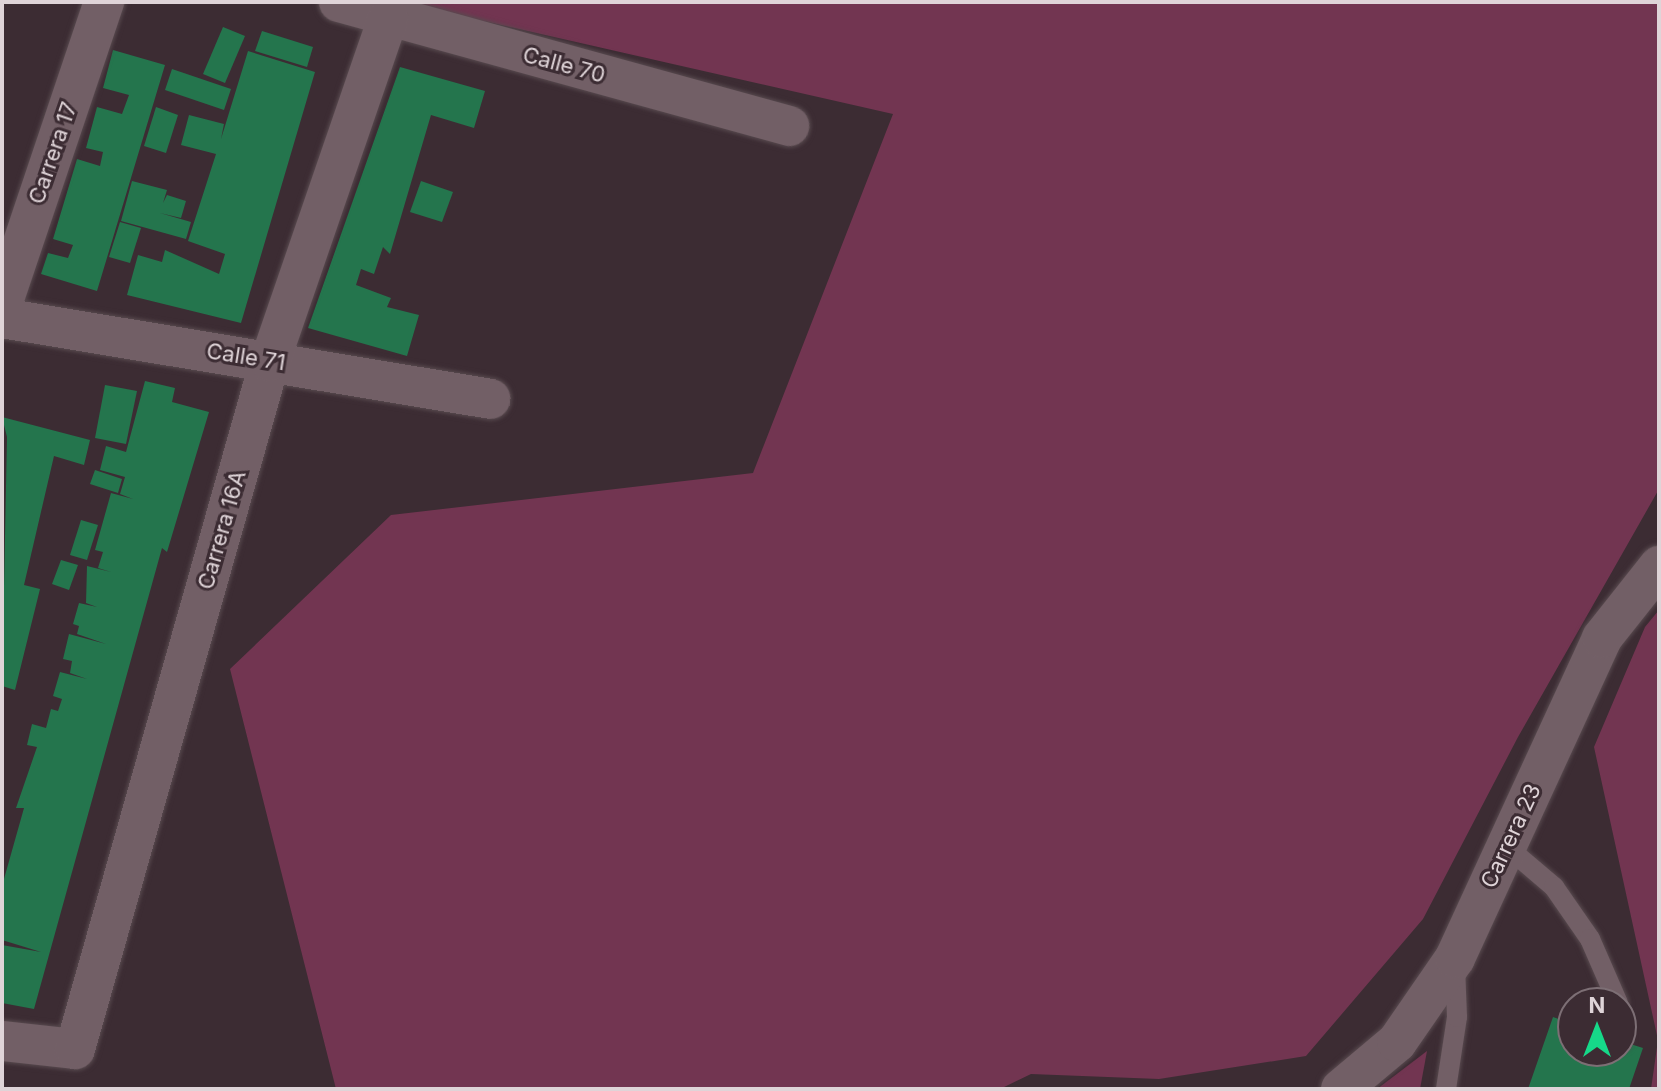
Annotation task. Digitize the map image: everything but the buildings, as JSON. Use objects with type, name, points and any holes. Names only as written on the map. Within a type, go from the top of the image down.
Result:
[{"type":"street","name":"Carrera 17","points":[[2,305],[104,2]]},
{"type":"street","name":"Calle 70","points":[[339,2],[388,18],[789,126]]},
{"type":"street","name":"Carrera 16A","points":[[2,1041],[75,1049],[270,361],[388,18]]},
{"type":"street","name":"Calle 71","points":[[2,318],[490,399]]},
{"type":"street","name":"Carrera 23","points":[[1341,1089],[1397,1042],[1455,958],[1602,638],[1659,566]]},
{"type":"lane","points":[[1507,847],[1554,887],[1590,939],[1611,987]]},
{"type":"lane","points":[[1446,1089],[1457,1017],[1455,958]]},
{"type":"shaded area","points":[[400,2],[1659,2],[1659,489],[1518,737],[1423,919],[1306,1056],[1159,1079],[1031,1074],[1000,1089],[336,1089],[230,669],[391,515],[753,473],[893,114]]},
{"type":"shaded area","points":[[1659,610],[1659,1089],[1651,1089],[1658,1040],[1594,747],[1645,627]]},
{"type":"shaded area","points":[[1427,1051],[1420,1089],[1377,1089]]}]
